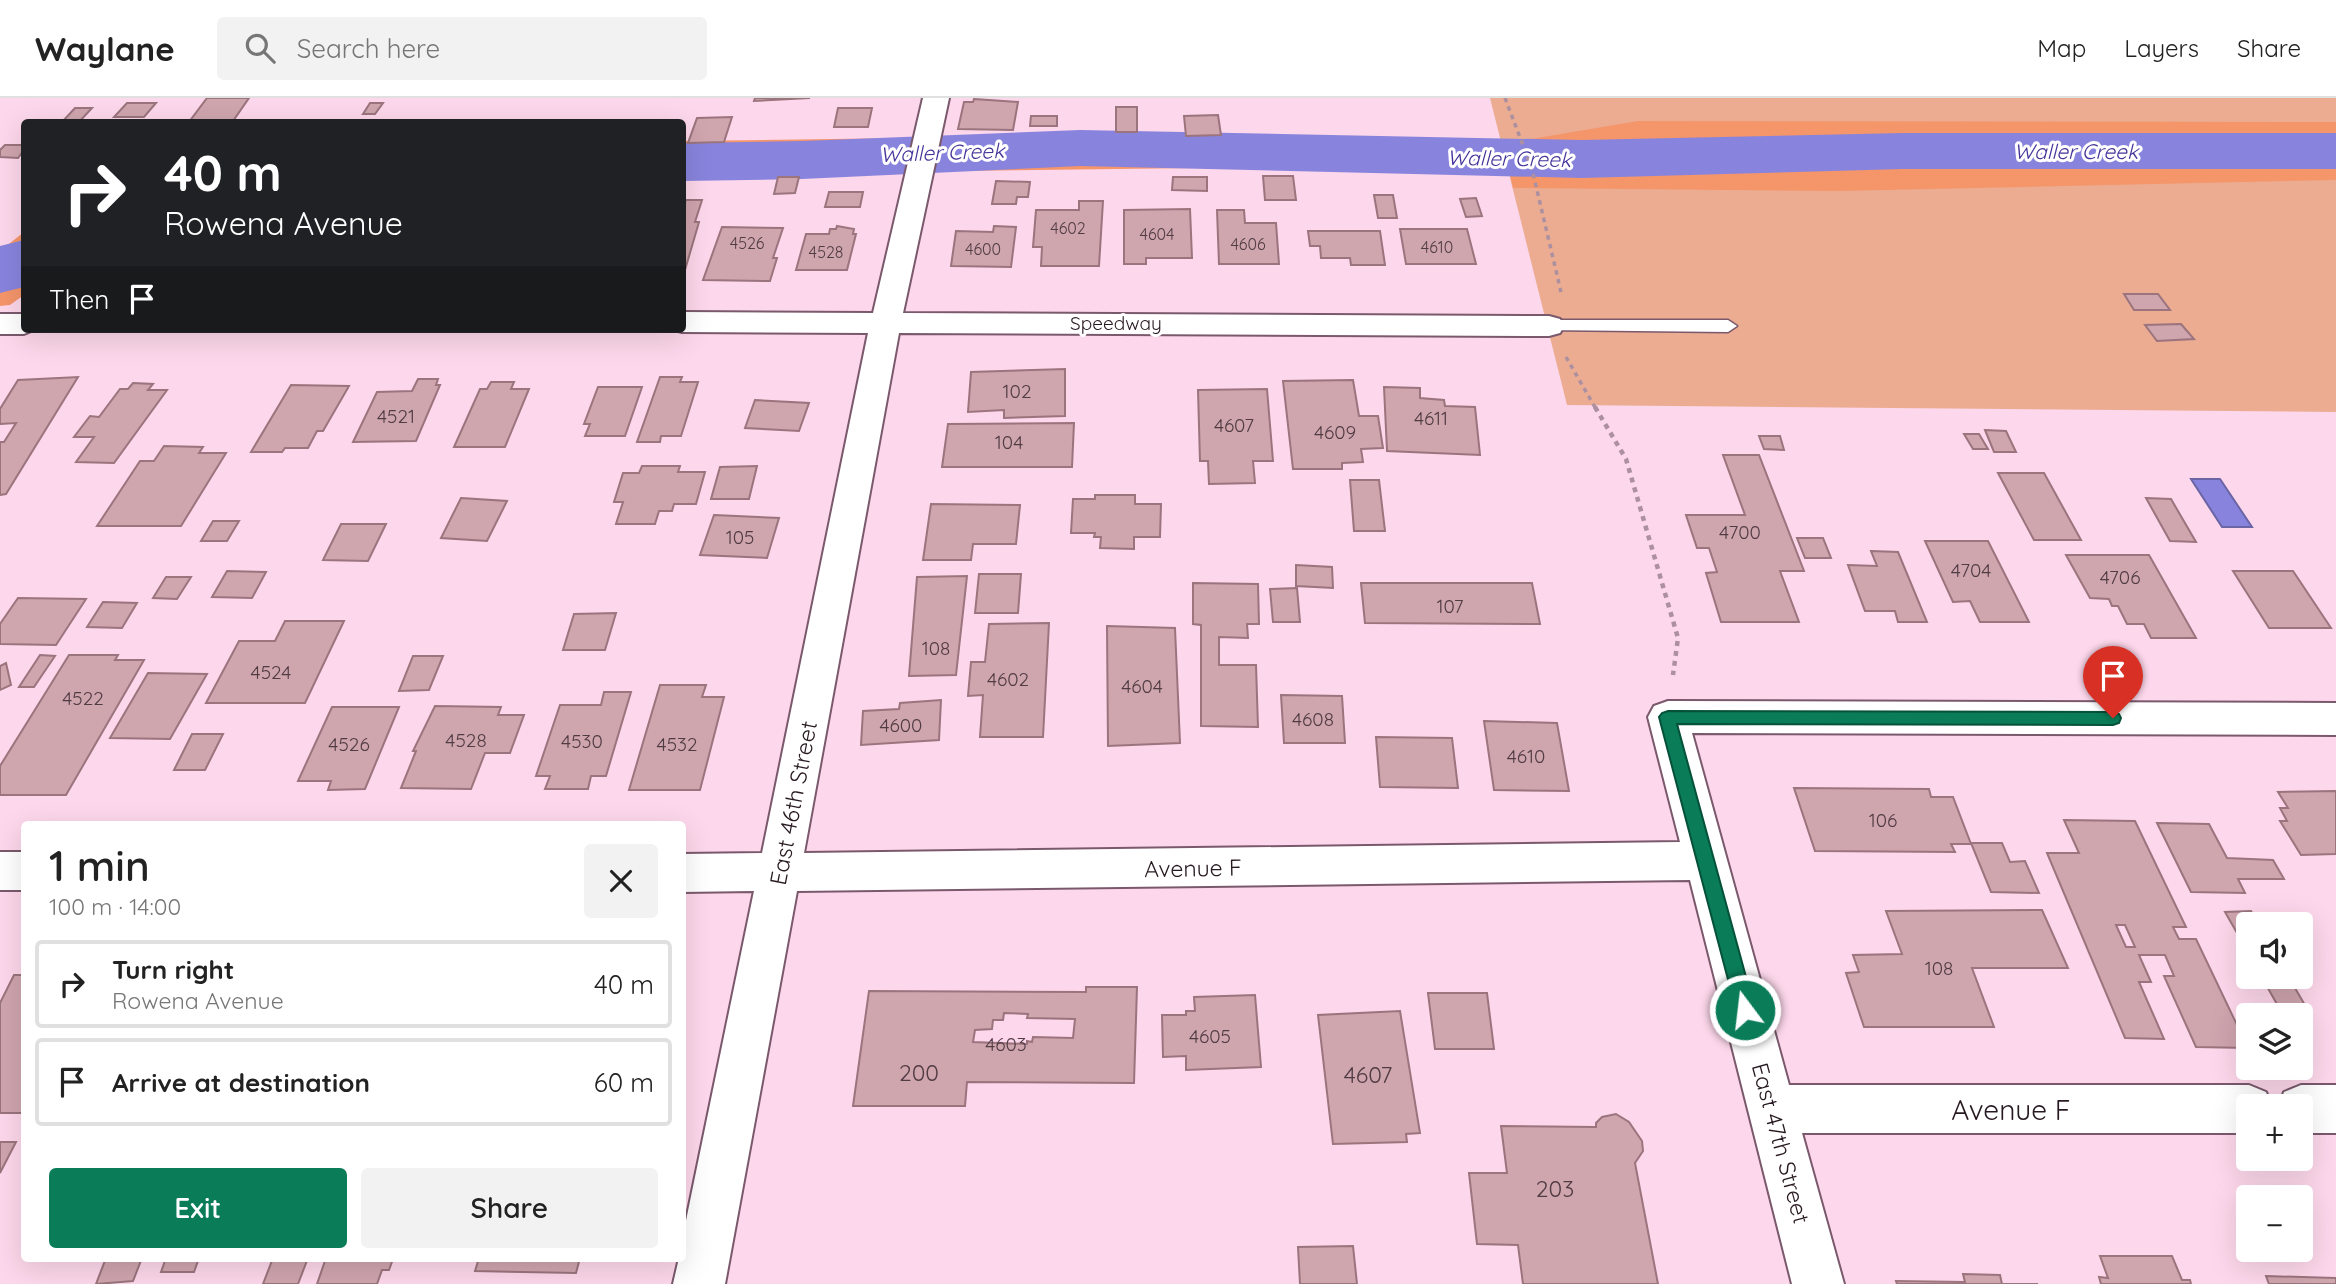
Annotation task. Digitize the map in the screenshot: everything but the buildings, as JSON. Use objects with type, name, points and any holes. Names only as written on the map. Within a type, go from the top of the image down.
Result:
[{"type":"street","name":"East 46th Street","points":[[699,1284],[886,321],[923,168],[936,98]]},
{"type":"street","name":"Speedway","points":[[686,322],[1549,326]]},
{"type":"street","points":[[0,324],[21,324]]},
{"type":"street","points":[[1668,717],[2336,719]]},
{"type":"street","name":"East 47th Street","points":[[1668,717],[1818,1284]]},
{"type":"street","name":"Avenue F","points":[[686,873],[1704,861]]},
{"type":"street","points":[[0,871],[21,871]]},
{"type":"street","name":"Avenue F","points":[[1773,1109],[2236,1109]]},
{"type":"street","points":[[2313,1109],[2336,1109]]},
{"type":"lane","points":[[1549,326],[1728,326]]},
{"type":"path","points":[[1505,98],[1532,169],[1564,302],[1549,326],[1626,459],[1678,638],[1668,717]]},
{"type":"shaded area","points":[[1490,98],[2336,98],[2336,412],[1567,405]]},
{"type":"shaded area","points":[[1638,121],[2336,122],[2336,180],[1839,191],[1513,188],[1510,174],[1195,168],[949,171],[952,138],[1502,144]]},
{"type":"shaded area","points":[[904,138],[898,172],[686,176],[686,141]]},
{"type":"shaded area","points":[[21,234],[21,297],[10,305],[0,306],[0,251]]},
{"type":"shaded area","points":[[2191,479],[2220,479],[2252,527],[2222,527]]},
{"type":"waterway","name":"Waller Creek","points":[[686,162],[802,160],[1080,148],[1582,159],[1903,151],[2336,151]]},
{"type":"waterway","name":"Waller Creek","points":[[0,272],[21,262]]},
{"type":"route","points":[[1745,1010],[1668,717],[2113,718]]}]
